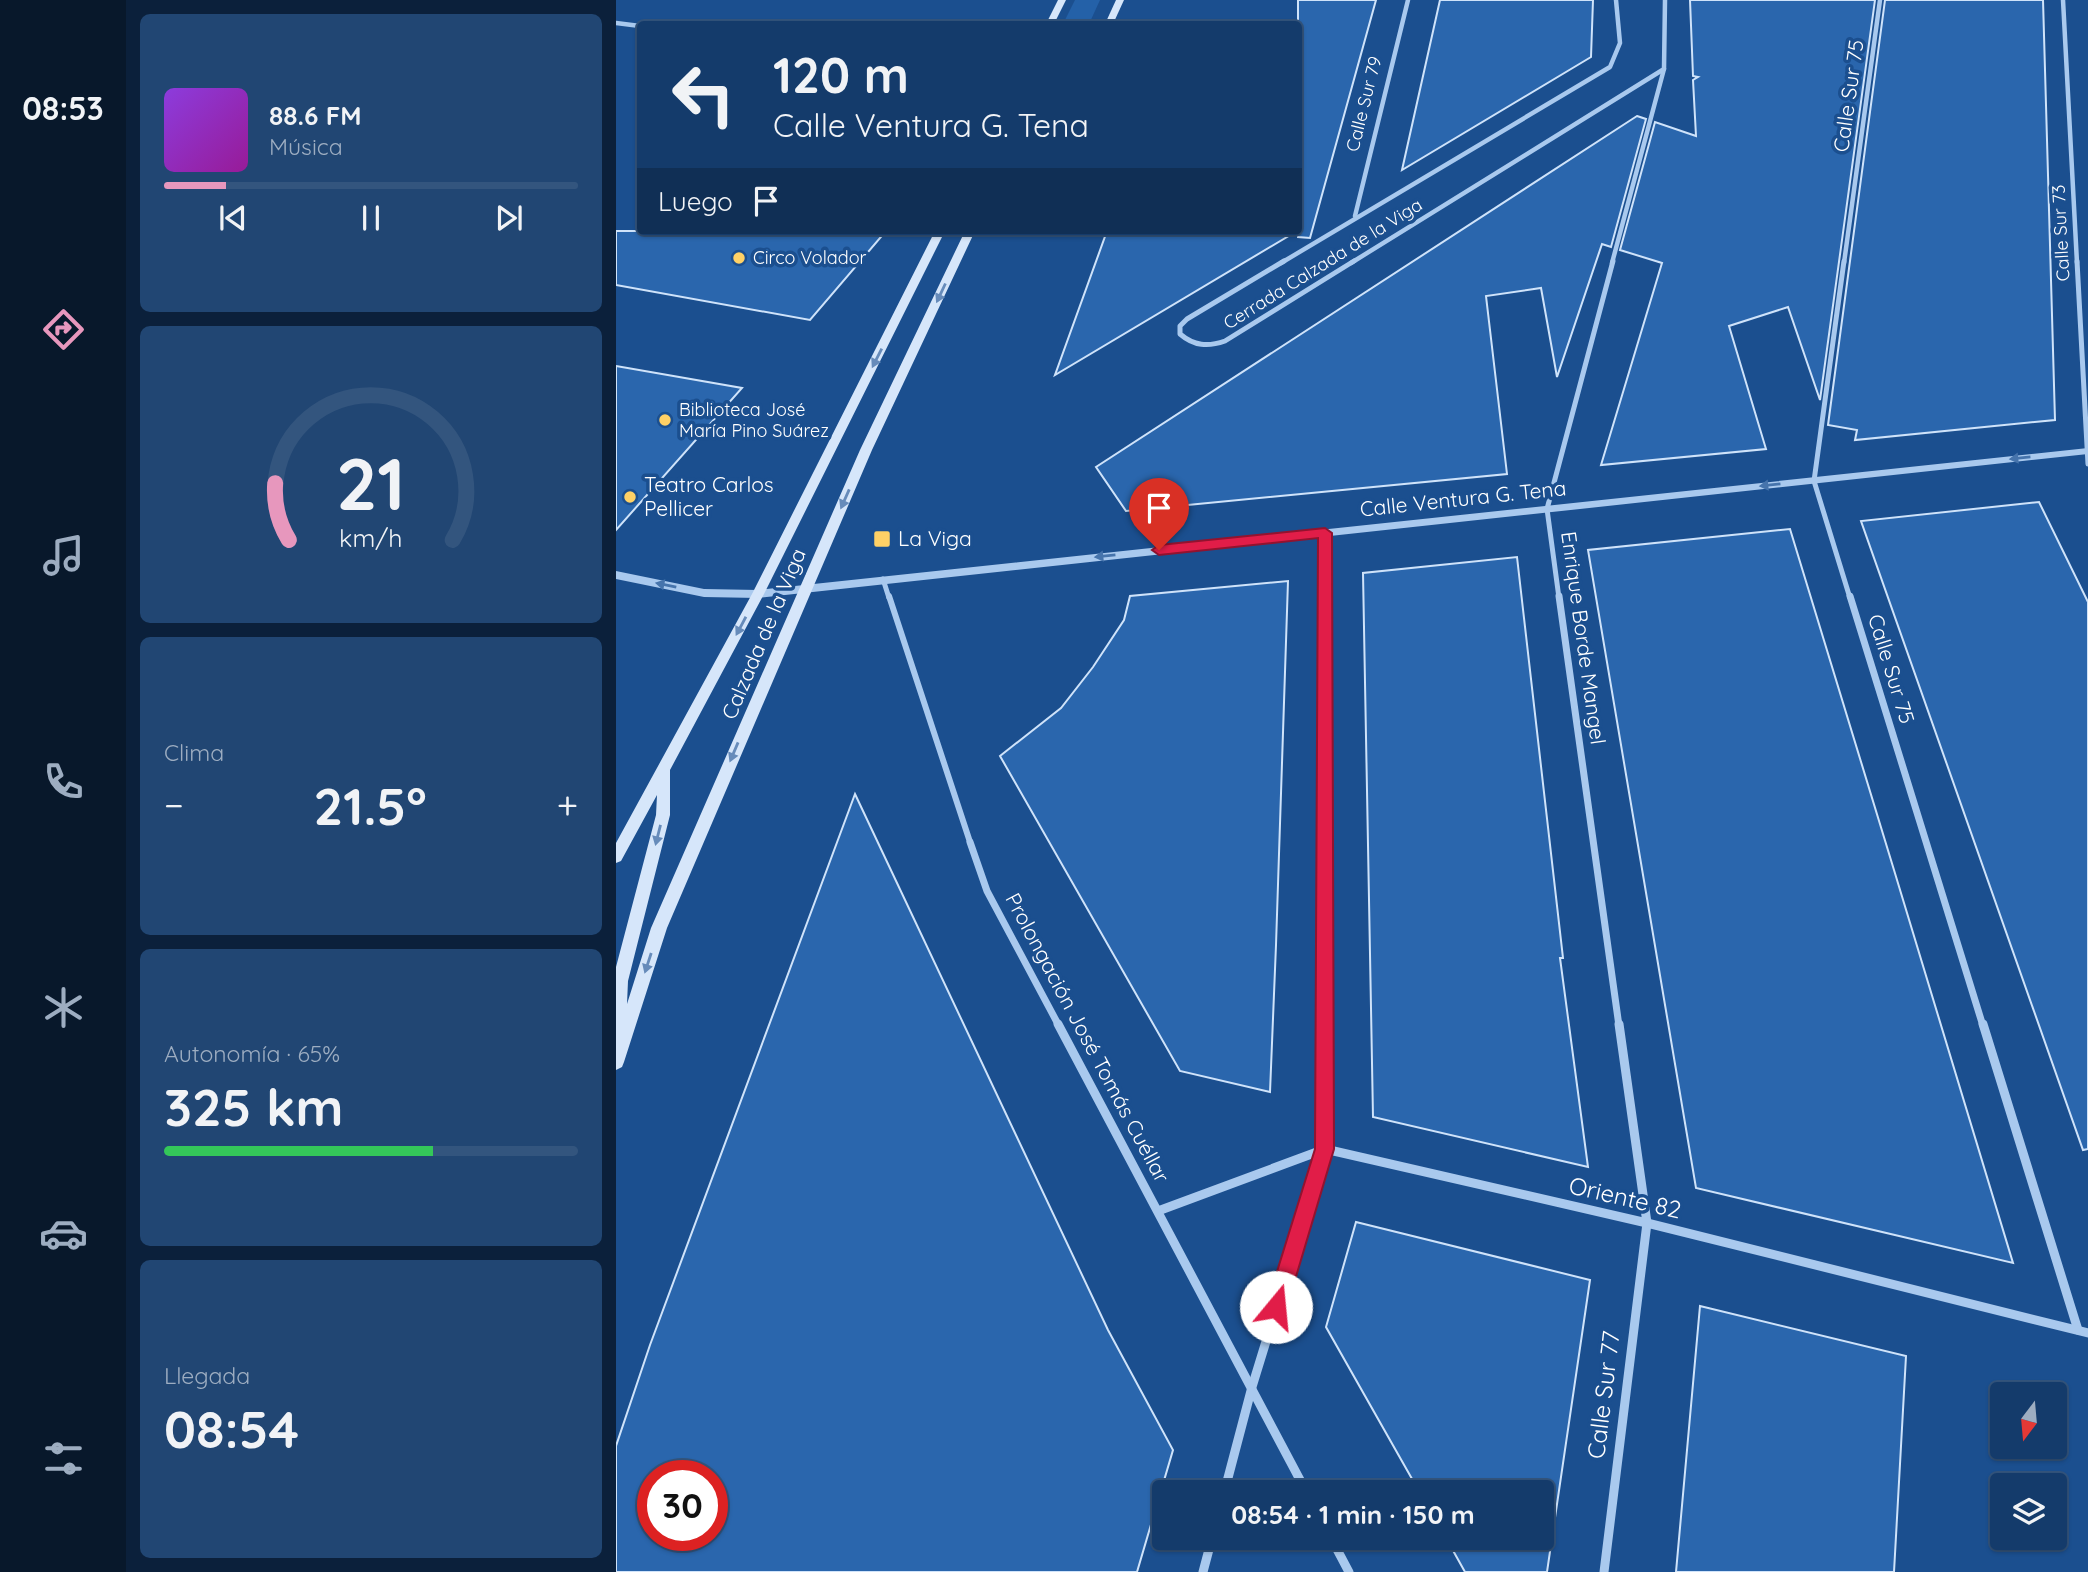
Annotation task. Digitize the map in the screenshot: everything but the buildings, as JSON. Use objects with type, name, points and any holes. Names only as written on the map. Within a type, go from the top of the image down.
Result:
[{"type":"main road","points":[[1052,21],[1062,0]]},
{"type":"main road","points":[[1110,21],[1120,0]]},
{"type":"main road","name":"Calzada de la Viga","points":[[616,857],[758,594],[938,235]]},
{"type":"main road","name":"Calzada de la Viga","points":[[616,1060],[659,928],[866,450],[968,235]]},
{"type":"main road","points":[[616,1060],[620,981],[663,815],[665,768]]},
{"type":"street","name":"Calle Sur 79","points":[[1355,216],[1408,0]]},
{"type":"street","name":"Cerrada Calzada de la Viga","points":[[1616,0],[1621,40],[1619,54],[1609,67],[1355,216],[1187,319],[1180,326],[1180,334],[1187,342],[1200,346],[1225,341],[1664,69]]},
{"type":"street","points":[[1664,69],[1665,0]]},
{"type":"street","name":"Calle Sur 75","points":[[1880,0],[1814,481],[2083,1331]]},
{"type":"street","name":"Calle Sur 73","points":[[2063,0],[2088,464]]},
{"type":"street","points":[[616,23],[637,26]]},
{"type":"street","name":"Enrique Borde Mangel","points":[[1647,1223],[1548,509],[1664,69]]},
{"type":"street","name":"Calle Ventura G. Tena","points":[[616,575],[704,593],[758,594],[2087,451]]},
{"type":"street","points":[[1227,1480],[1252,1387],[1325,1149],[1325,533]]},
{"type":"street","name":"Prolongación José Tomás Cuéllar","points":[[883,579],[987,891],[1300,1480]]},
{"type":"street","points":[[1158,1211],[1325,1149]]},
{"type":"street","name":"Oriente 82","points":[[1325,1149],[1647,1223],[2083,1331]]},
{"type":"street","name":"Calle Sur 77","points":[[1604,1572],[1647,1223]]},
{"type":"street","points":[[1203,1572],[1209,1550]]},
{"type":"street","points":[[1337,1550],[1349,1572]]},
{"type":"shaded area","points":[[1075,0],[1100,0],[1090,21],[1064,21]]},
{"type":"place","name":"Circo Volador","points":[[739,258]]},
{"type":"place","name":"Biblioteca José María Pino Suárez","points":[[665,420]]},
{"type":"place","name":"Teatro Carlos Pellicer","points":[[630,497]]},
{"type":"place","name":"La Viga","points":[[882,539]]},
{"type":"route","points":[[1159,550],[1325,533],[1325,1149],[1276,1307]]}]
